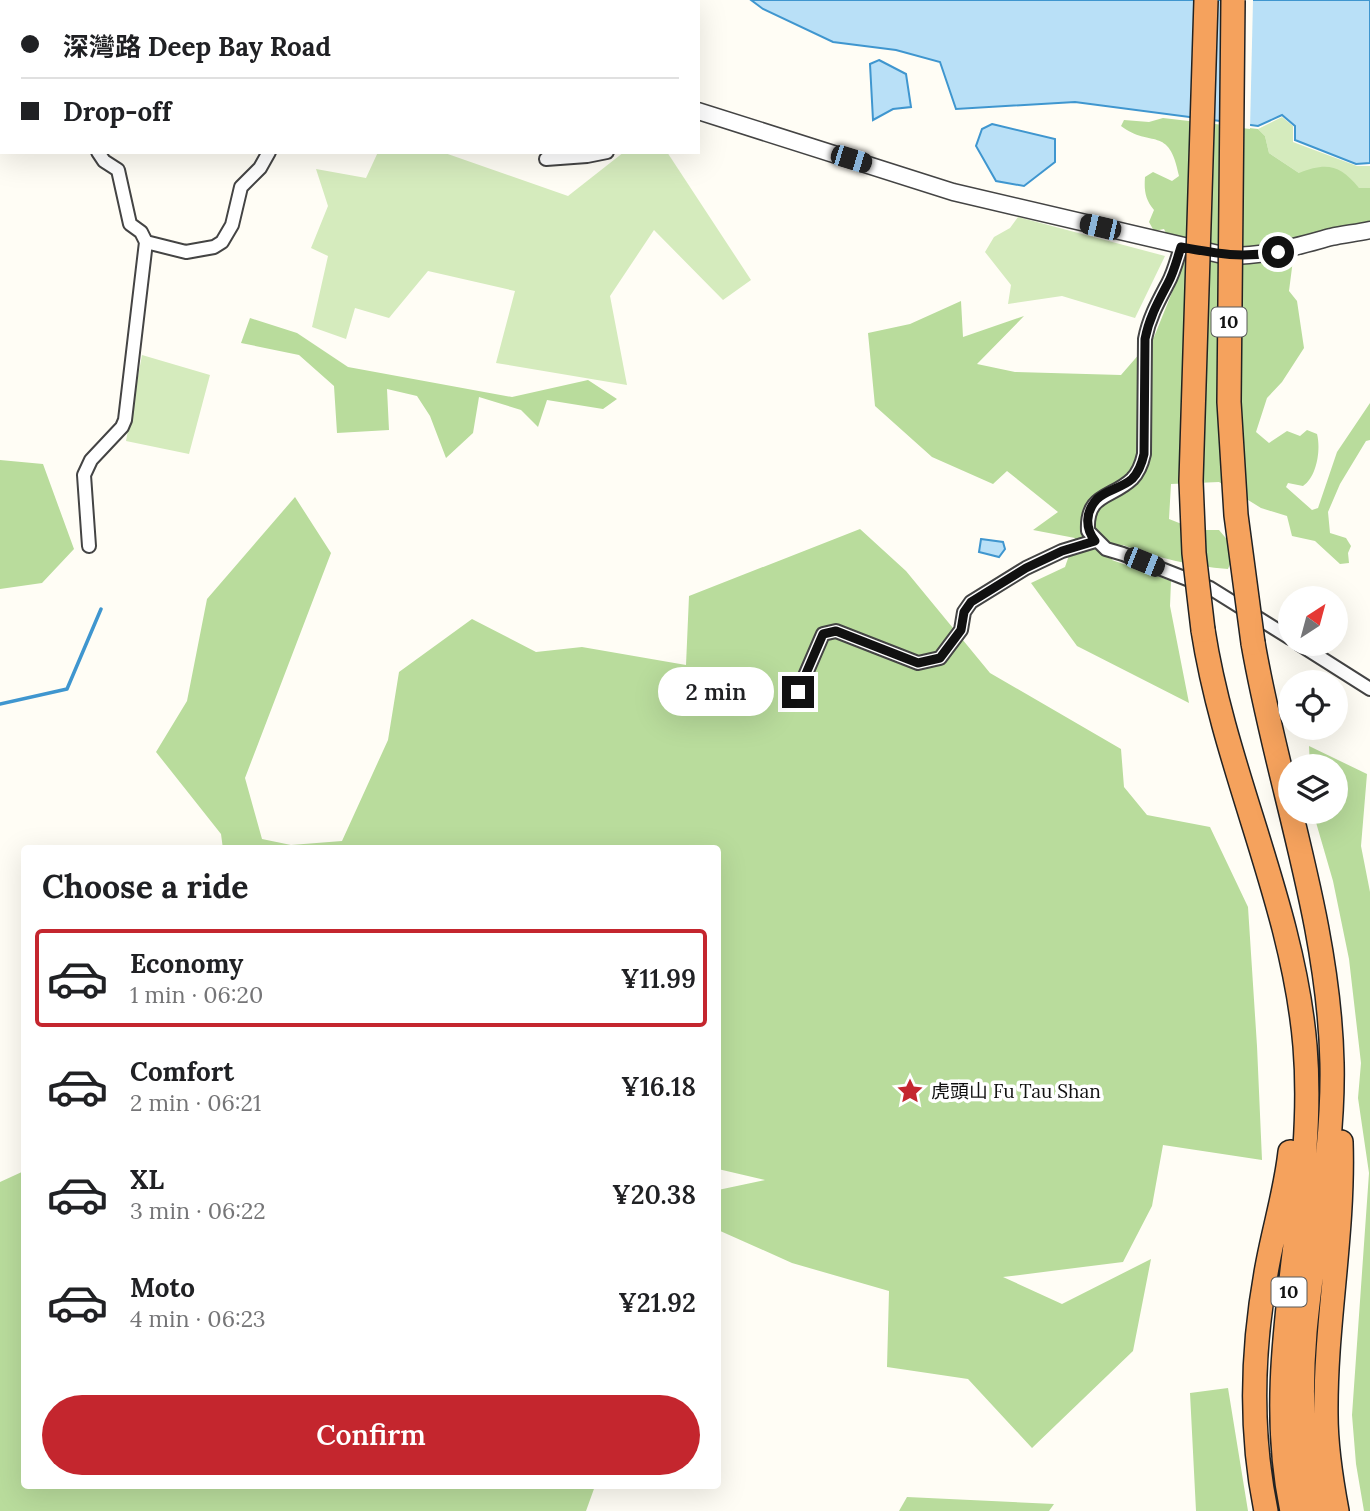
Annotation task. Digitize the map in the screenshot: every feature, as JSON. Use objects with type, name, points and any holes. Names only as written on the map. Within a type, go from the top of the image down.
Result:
[{"type":"highway","name":"10","points":[[1206,0],[1191,481],[1194,553],[1203,630],[1220,715],[1288,942],[1300,1000],[1306,1073],[1305,1145],[1283,1356],[1283,1443],[1292,1511]]},
{"type":"highway","name":"10","points":[[1233,0],[1229,402],[1237,526],[1253,642],[1321,956],[1329,1007],[1332,1073],[1329,1145],[1308,1301],[1303,1361],[1304,1447],[1314,1511]]},
{"type":"highway","points":[[1266,1511],[1259,1476],[1254,1417],[1255,1353],[1268,1258],[1288,1168],[1295,1110],[1306,1073]]},
{"type":"highway","points":[[1332,1073],[1340,1132],[1342,1174],[1327,1363],[1326,1416],[1329,1470],[1337,1511]]},
{"type":"street","points":[[700,112],[953,192],[1227,256],[1256,256],[1334,236],[1370,230]]},
{"type":"street","points":[[89,546],[84,475],[91,460],[122,427],[125,420],[146,242],[141,232],[130,224],[118,170],[104,161],[99,154]]},
{"type":"street","points":[[146,242],[186,252],[214,247],[222,242],[232,225],[241,187],[260,168],[268,154]]},
{"type":"street","points":[[546,159],[597,154]]},
{"type":"street","points":[[1181,247],[1169,282],[1148,323],[1145,339],[1144,454],[1140,468],[1131,480],[1097,499],[1087,518],[1087,531],[1106,549],[1210,588],[1278,630]]},
{"type":"street","points":[[798,692],[823,634],[836,631],[918,663],[940,658],[961,630],[964,612],[971,602],[1026,568],[1062,551],[1095,541]]},
{"type":"street","points":[[1318,656],[1370,689]]},
{"type":"green space","points":[[1282,117],[1293,126],[1293,142],[1357,166],[1370,166],[1370,188],[1359,188],[1299,173],[1269,153],[1265,136],[1258,129]]},
{"type":"green space","points":[[1163,118],[1258,129],[1265,136],[1269,153],[1299,173],[1318,167],[1339,170],[1359,188],[1370,188],[1370,223],[1256,251],[1170,241],[1164,229],[1154,231],[1149,222],[1154,210],[1146,194],[1145,177],[1153,172],[1172,181],[1179,176],[1175,160],[1164,143],[1132,133],[1121,126],[1124,120],[1149,122]]},
{"type":"green space","points":[[377,154],[448,154],[568,196],[621,154],[668,154],[751,280],[723,300],[654,230],[610,296],[627,385],[496,363],[515,291],[428,271],[389,318],[355,308],[346,339],[312,327],[328,256],[311,248],[328,206],[316,169],[366,178]]},
{"type":"green space","points":[[1018,217],[1165,256],[1135,318],[1062,296],[1008,304],[1011,285],[985,252],[994,237],[1010,228]]},
{"type":"green space","points":[[1294,252],[1289,291],[1297,301],[1304,348],[1282,382],[1267,398],[1256,432],[1269,443],[1287,431],[1300,436],[1307,430],[1317,434],[1318,455],[1312,476],[1303,486],[1288,483],[1286,487],[1312,510],[1318,508],[1337,452],[1370,403],[1370,440],[1366,441],[1340,484],[1328,512],[1330,533],[1346,538],[1351,546],[1348,553],[1349,563],[1340,564],[1315,541],[1292,536],[1287,516],[1261,508],[1219,482],[1171,484],[1169,519],[1197,530],[1219,530],[1236,550],[1228,569],[1175,561],[1123,545],[1112,560],[1171,581],[1170,606],[1189,703],[1077,646],[1031,583],[1065,567],[1075,538],[1033,530],[1058,512],[1007,471],[993,484],[932,457],[875,406],[868,333],[910,324],[961,301],[963,337],[1024,316],[977,364],[1015,372],[1121,375],[1154,337],[1187,255]]},
{"type":"green space","points":[[250,318],[297,333],[348,367],[512,397],[588,380],[617,399],[603,409],[547,400],[538,427],[521,410],[479,397],[473,433],[446,458],[430,416],[417,396],[387,389],[389,430],[337,433],[334,386],[299,355],[241,343]]},
{"type":"green space","points":[[142,355],[210,375],[189,454],[126,441]]},
{"type":"green space","points":[[0,460],[43,464],[74,549],[42,583],[0,589]]},
{"type":"green space","points":[[295,497],[331,553],[245,778],[262,839],[291,845],[222,845],[221,834],[156,752],[187,701],[207,599]]},
{"type":"green space","points":[[860,529],[906,571],[990,673],[1121,749],[1124,787],[1147,815],[1210,827],[1248,907],[1262,1160],[1163,1145],[1152,1206],[1123,1262],[1003,1277],[1062,1304],[1151,1259],[1133,1351],[1032,1448],[968,1379],[887,1367],[889,1291],[792,1263],[721,1231],[721,1189],[765,1180],[721,1170],[721,845],[291,845],[342,841],[388,740],[399,672],[472,619],[536,652],[582,647],[686,665],[689,596]]},
{"type":"green space","points":[[1309,746],[1326,754],[1309,754]]},
{"type":"green space","points":[[1348,765],[1367,774],[1361,846],[1370,892],[1370,1511],[1364,1511],[1356,1464],[1352,1415],[1369,1173],[1358,1098],[1361,1063],[1349,959],[1333,881],[1316,824],[1348,824]]},
{"type":"green space","points":[[21,1172],[21,1489],[594,1489],[586,1511],[0,1511],[0,1182]]},
{"type":"green space","points":[[1228,1388],[1248,1511],[1196,1511],[1190,1393]]},
{"type":"green space","points":[[907,1497],[1054,1504],[1049,1511],[899,1511]]},
{"type":"water","points":[[751,0],[1370,0],[1370,163],[1356,164],[1295,140],[1295,126],[1282,115],[1258,126],[1075,102],[956,109],[940,62],[896,50],[833,42],[763,9]]},
{"type":"water","points":[[879,60],[906,74],[911,107],[893,109],[873,120],[870,64]]},
{"type":"water","points":[[992,124],[1055,139],[1055,162],[1024,186],[996,181],[976,146],[982,129]]},
{"type":"water","points":[[981,539],[1003,542],[1005,549],[999,557],[979,552]]},
{"type":"pier","points":[[1227,0],[1253,0],[1250,129],[1225,126]]},
{"type":"waterway","points":[[0,704],[67,689],[101,609]]},
{"type":"place","name":"虎頭山 Fu Tau Shan","points":[[910,1091]]},
{"type":"route","points":[[798,692],[823,634],[836,631],[918,663],[940,658],[961,630],[964,612],[971,602],[1026,568],[1062,551],[1095,541],[1087,531],[1087,518],[1097,499],[1131,480],[1140,468],[1144,454],[1145,339],[1148,323],[1169,282],[1181,247],[1227,256],[1256,256],[1278,252]]}]
